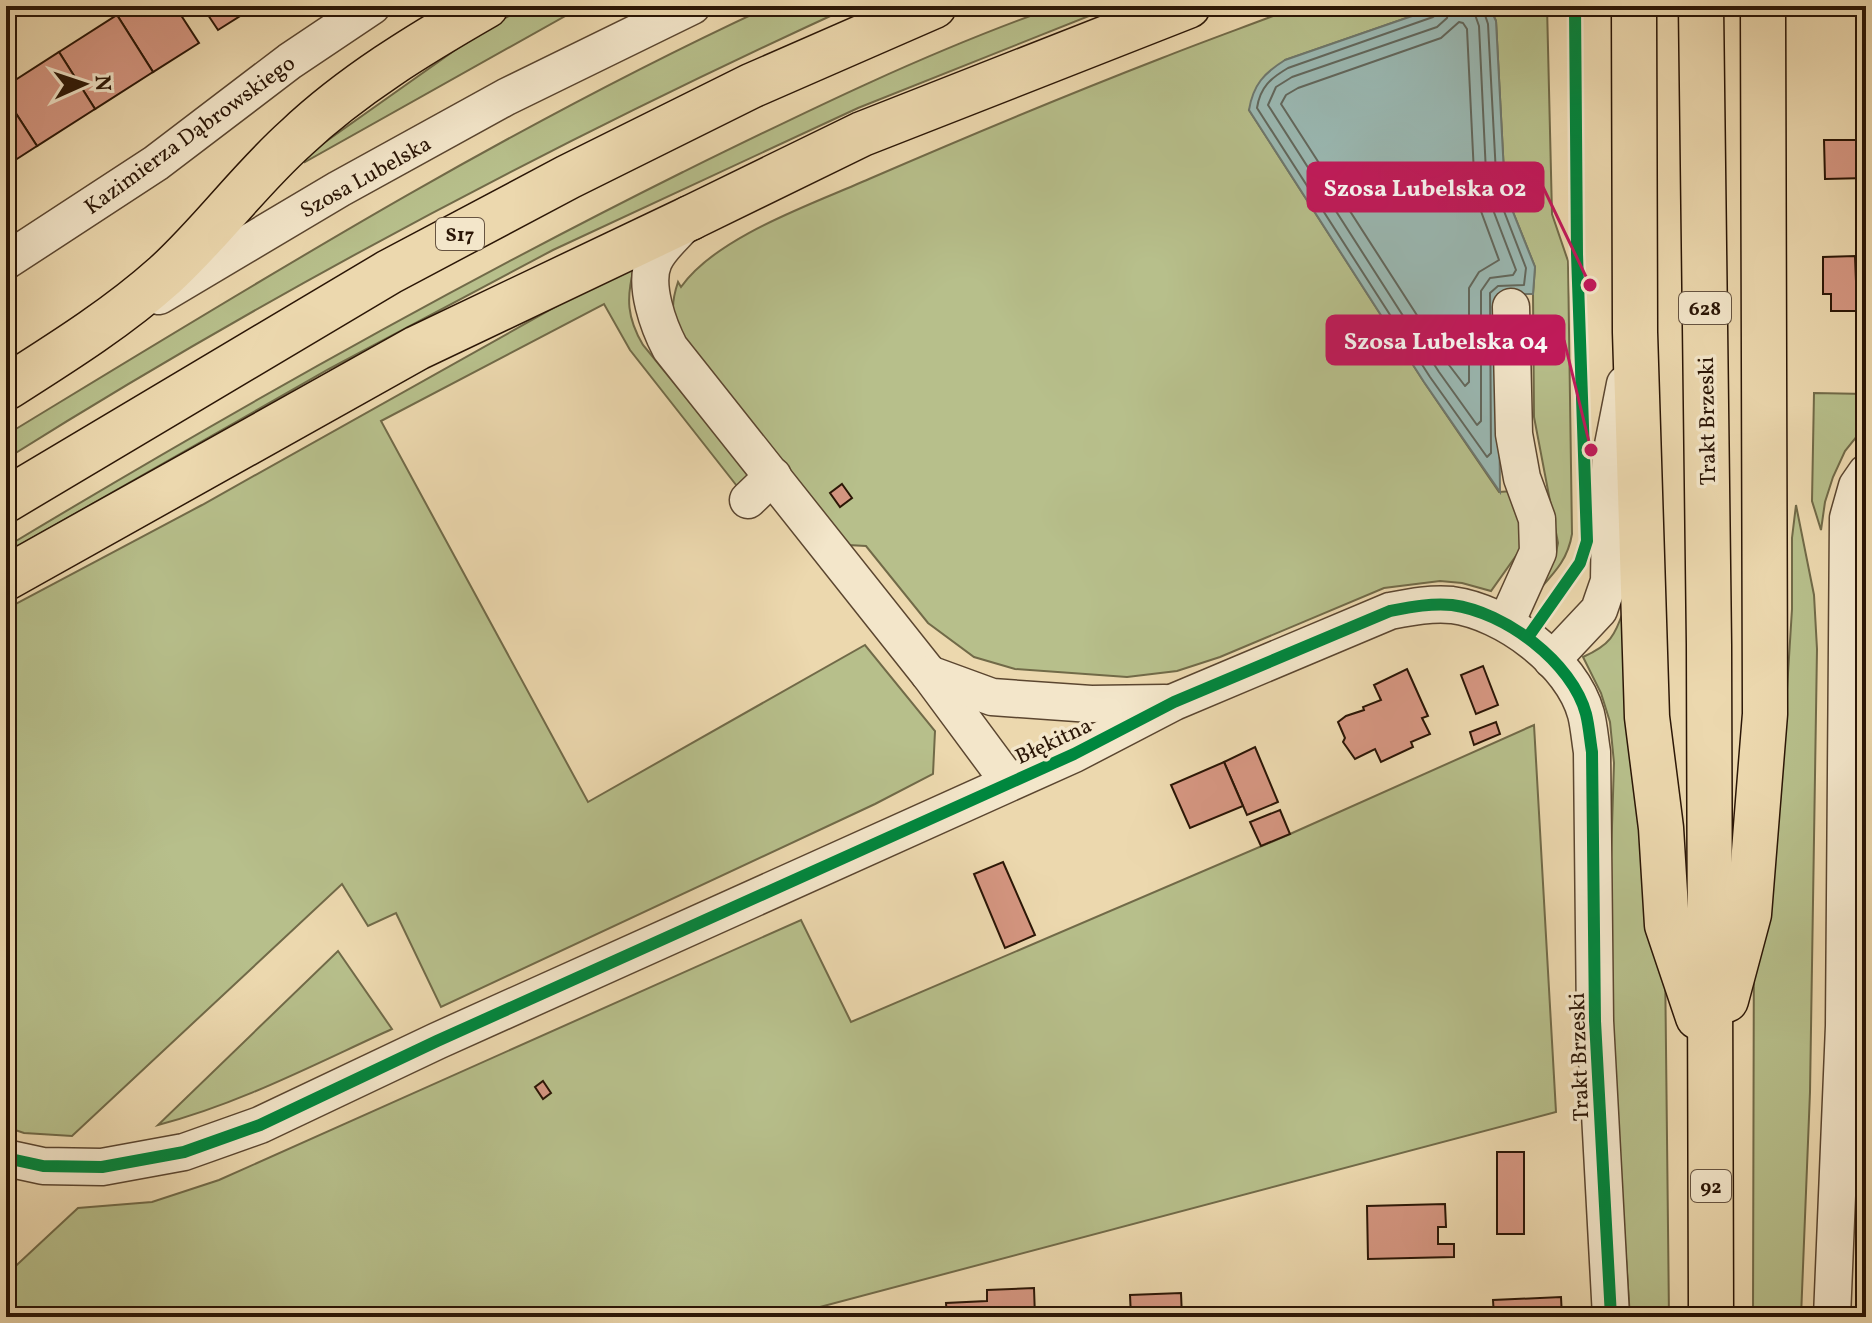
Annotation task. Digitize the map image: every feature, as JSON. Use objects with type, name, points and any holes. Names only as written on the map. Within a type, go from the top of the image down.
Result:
[{"type":"main road","name":"Szosa Lubelska","points":[[6,388],[122,309],[164,276],[295,139],[347,94],[486,6]]},
{"type":"main road","name":"S17","points":[[6,500],[403,264],[751,86],[934,6]]},
{"type":"main road","points":[[6,578],[417,348],[862,134],[1188,6]]},
{"type":"main road","points":[[1634,6],[1635,332],[1647,717],[1661,828],[1667,925],[1711,1055]]},
{"type":"main road","name":"Trakt Brzeski","points":[[1701,6],[1710,661],[1711,1317]]},
{"type":"main road","points":[[1711,1055],[1749,914],[1765,714],[1763,6]]},
{"type":"street","name":"Kazimierza Dąbrowskiego","points":[[6,261],[156,163],[290,61],[372,6]]},
{"type":"street","name":"Szosa Lubelska","points":[[48,361],[379,167],[506,97],[692,6]]},
{"type":"street","name":"Błękitna","points":[[690,218],[653,262],[651,293],[657,322],[670,348],[760,488],[929,674],[1009,782]]},
{"type":"street","points":[[1506,623],[1538,552],[1537,519],[1522,478],[1514,434],[1511,307]]},
{"type":"street","points":[[1552,660],[1599,610],[1609,581],[1611,455],[1635,332]]},
{"type":"street","points":[[1832,1317],[1844,1026],[1848,518],[1857,486],[1866,473]]},
{"type":"street","name":"Błękitna","points":[[6,1158],[43,1166],[102,1167],[184,1152],[260,1125],[437,1041],[1074,754],[1174,702],[1390,611],[1417,606],[1455,606],[1506,623],[1528,637],[1573,685],[1586,714],[1592,752],[1593,796]]},
{"type":"street","points":[[929,674],[992,697],[1103,705],[1174,702]]},
{"type":"street","name":"Trakt Brzeski","points":[[1593,796],[1595,1021],[1611,1317]]},
{"type":"green space","points":[[527,6],[583,6],[305,162],[304,157],[482,31]]},
{"type":"green space","points":[[770,6],[852,6],[635,109],[422,219],[212,335],[6,459],[6,435],[287,265],[477,156]]},
{"type":"green space","points":[[1058,6],[1114,6],[858,108],[553,250],[329,369],[6,553],[6,547],[256,400],[597,216],[868,83],[962,42]]},
{"type":"green space","points":[[1299,6],[1441,6],[1285,60],[1249,110],[1424,382],[1499,492],[1513,491],[1528,539],[1491,591],[1440,581],[1384,588],[1220,657],[1177,671],[1127,677],[1015,669],[974,657],[928,623],[866,546],[848,545],[691,352],[674,318],[673,303],[678,282],[681,287],[718,252],[794,211],[1052,102]]},
{"type":"green space","points":[[1489,6],[1547,6],[1552,214],[1568,261],[1572,534],[1564,558],[1539,590],[1555,557],[1558,543],[1534,417],[1535,267],[1505,192],[1496,21]]},
{"type":"green space","points":[[630,265],[634,268],[630,308],[638,335],[750,476],[744,495],[630,350],[604,304],[381,421],[588,802],[865,645],[935,731],[933,774],[441,1007],[396,913],[368,926],[342,884],[72,1136],[24,1133],[6,1127],[6,609],[202,505]]},
{"type":"green space","points":[[1814,393],[1866,394],[1866,425],[1845,451],[1833,477],[1821,530],[1812,501]]},
{"type":"green space","points":[[1796,505],[1814,595],[1817,649],[1810,1092],[1801,1317],[1753,1317],[1754,909],[1777,828],[1780,802]]},
{"type":"green space","points":[[1624,609],[1665,959],[1669,1317],[1630,1317],[1613,1066],[1610,889],[1614,763],[1610,722],[1601,693],[1583,657],[1610,639]]},
{"type":"green space","points":[[1534,725],[1556,1112],[816,1308],[816,1317],[6,1317],[6,1275],[78,1208],[152,1202],[219,1180],[801,920],[851,1022],[1290,834]]},
{"type":"green space","points":[[338,951],[392,1029],[247,1095],[158,1125]]},
{"type":"water","points":[[1441,6],[1489,6],[1496,21],[1505,192],[1535,267],[1533,294],[1498,294],[1500,492],[1424,382],[1249,110],[1253,93],[1261,80],[1285,60]]},
{"type":"building","points":[[131,6],[175,6],[199,43],[153,72],[117,15]]},
{"type":"building","points":[[202,6],[256,6],[218,30]]},
{"type":"building","points":[[117,15],[153,72],[95,109],[59,52]]},
{"type":"building","points":[[59,52],[95,109],[37,146],[6,98],[6,86]]},
{"type":"building","points":[[6,98],[37,146],[6,166]]},
{"type":"building","points":[[1824,140],[1866,140],[1866,178],[1825,179]]},
{"type":"building","points":[[1855,256],[1856,281],[1865,280],[1865,311],[1831,311],[1831,294],[1823,294],[1823,257]]},
{"type":"building","points":[[842,484],[852,498],[840,507],[830,493]]},
{"type":"building","points":[[1483,666],[1498,705],[1476,714],[1461,675]]},
{"type":"building","points":[[1407,669],[1428,716],[1422,718],[1430,734],[1411,742],[1413,747],[1381,762],[1375,749],[1355,759],[1343,742],[1345,738],[1338,722],[1381,700],[1374,685]]},
{"type":"building","points":[[1496,722],[1500,734],[1474,745],[1470,732]]},
{"type":"building","points":[[1255,747],[1278,802],[1247,815],[1224,762]]},
{"type":"building","points":[[1224,762],[1243,806],[1190,828],[1171,785]]},
{"type":"building","points":[[1280,810],[1290,834],[1261,846],[1250,822]]},
{"type":"building","points":[[1003,862],[1035,935],[1005,948],[974,874]]},
{"type":"building","points":[[543,1081],[551,1093],[543,1099],[535,1087]]},
{"type":"building","points":[[1497,1152],[1524,1152],[1524,1234],[1497,1234]]},
{"type":"building","points":[[1445,1204],[1446,1227],[1438,1227],[1438,1244],[1454,1244],[1454,1257],[1368,1259],[1367,1206]]},
{"type":"building","points":[[1034,1288],[1035,1317],[947,1317],[946,1303],[987,1301],[987,1290]]},
{"type":"building","points":[[1181,1293],[1182,1317],[1131,1317],[1130,1295]]},
{"type":"building","points":[[1561,1297],[1562,1317],[1494,1317],[1493,1300]]},
{"type":"cycle path","points":[[1528,637],[1580,563],[1587,541],[1577,254],[1575,6]]},
{"type":"cycle path","points":[[6,1158],[43,1166],[102,1167],[184,1152],[260,1125],[437,1041],[1074,754],[1174,702],[1390,611],[1452,605],[1493,618],[1534,643],[1567,676],[1587,719],[1592,752],[1595,1021],[1611,1317]]},
{"type":"place","name":"Szosa Lubelska 02","points":[[1590,285]]},
{"type":"place","name":"Szosa Lubelska 04","points":[[1591,450]]}]
